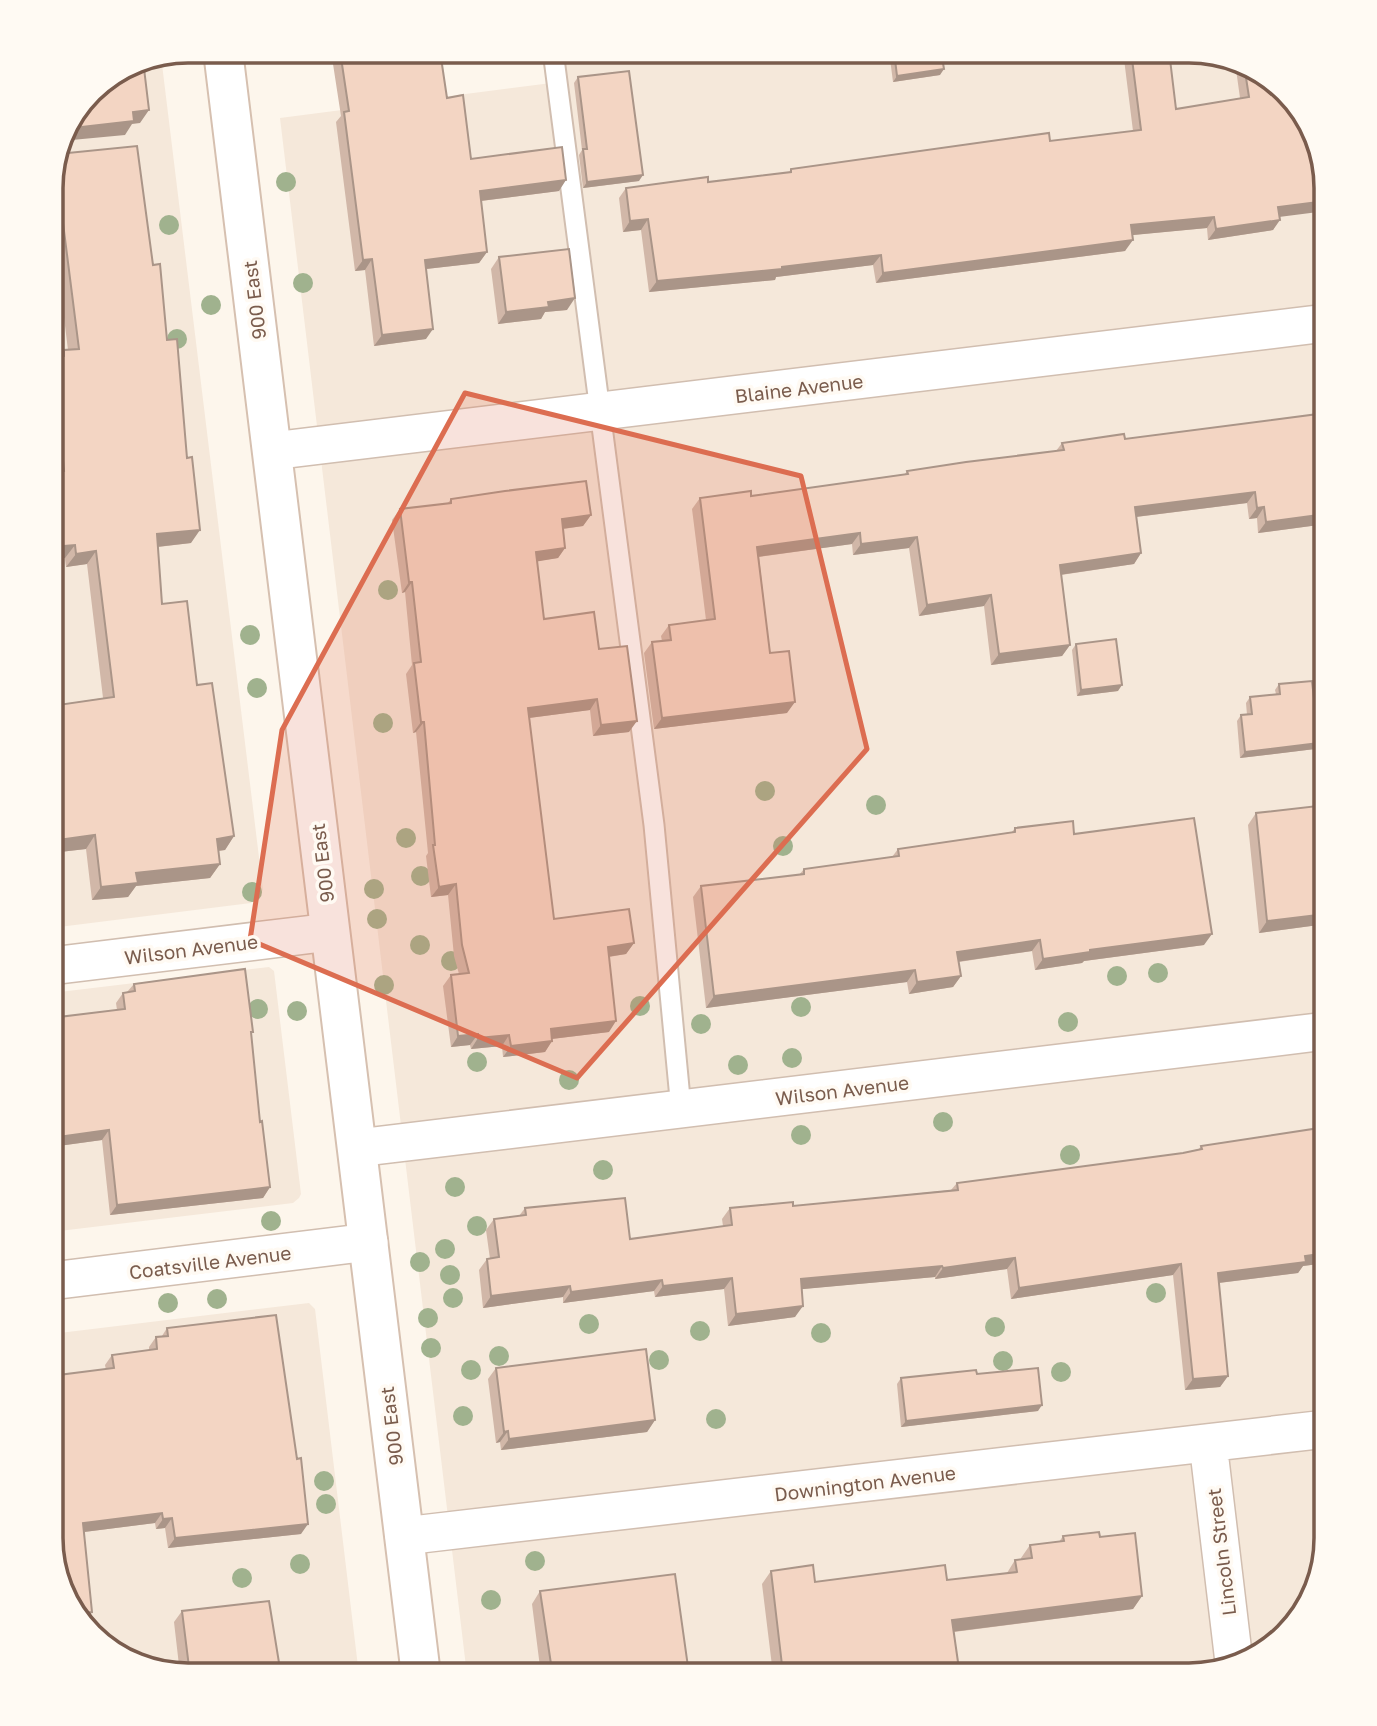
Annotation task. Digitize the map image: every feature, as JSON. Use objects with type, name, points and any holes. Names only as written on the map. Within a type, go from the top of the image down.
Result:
[{"type":"street","name":"900 East","points":[[224,63],[420,1663]]},
{"type":"street","name":"Blaine Avenue","points":[[272,452],[1314,324]]},
{"type":"street","name":"Wilson Avenue","points":[[63,965],[330,932]]},
{"type":"street","name":"Wilson Avenue","points":[[357,1148],[1314,1032]]},
{"type":"street","name":"Coatsville Avenue","points":[[63,1280],[369,1242]]},
{"type":"street","name":"Downington Avenue","points":[[404,1536],[1314,1430]]},
{"type":"street","name":"Lincoln Street","points":[[1208,1443],[1233,1654]]},
{"type":"lane","points":[[554,63],[654,825],[681,1109]]},
{"type":"highlighted area","points":[[465,393],[801,476],[867,749],[577,1078],[250,940],[282,730]]},
{"type":"shaded area","points":[[565,63],[1197,63],[1213,65],[1244,76],[1271,94],[1311,163],[1314,188],[1314,1546],[1307,1578],[1293,1607],[1271,1632],[1244,1650],[1213,1661],[1197,1663],[466,1663],[280,118],[567,81]]},
{"type":"shaded area","points":[[162,66],[263,890],[251,903],[63,926],[63,180],[70,148],[89,112],[106,94],[126,80]]},
{"type":"shaded area","points":[[269,967],[274,971],[301,1194],[299,1198],[293,1203],[63,1231],[63,992]]},
{"type":"shaded area","points":[[309,1303],[315,1309],[358,1663],[164,1661],[119,1642],[94,1620],[73,1586],[64,1554],[63,1333]]},
{"type":"building","points":[[342,63],[442,63],[447,98],[463,95],[471,159],[562,147],[566,180],[480,191],[487,252],[425,260],[433,329],[382,335],[372,259],[363,260],[344,112],[349,111]]},
{"type":"building","points":[[895,63],[943,63],[944,69],[897,76]]},
{"type":"building","points":[[1133,63],[1170,63],[1176,109],[1249,97],[1246,77],[1265,89],[1283,106],[1301,133],[1313,172],[1314,202],[1278,207],[1280,220],[1216,229],[1214,217],[1131,225],[1133,240],[883,273],[881,255],[782,269],[657,281],[648,219],[630,221],[626,188],[708,177],[708,182],[791,172],[791,169],[1049,133],[1050,141],[1141,130]]},
{"type":"building","points":[[144,71],[149,110],[133,112],[134,121],[79,127],[106,94]]},
{"type":"building","points":[[629,71],[643,175],[587,182],[583,149],[587,149],[578,77]]},
{"type":"building","points":[[137,146],[153,265],[160,264],[167,340],[177,339],[187,458],[192,457],[200,530],[157,534],[162,604],[187,601],[197,685],[212,683],[234,836],[217,839],[220,864],[136,873],[138,883],[101,887],[95,835],[63,839],[63,704],[114,697],[96,551],[76,554],[75,545],[63,546],[63,356],[64,350],[79,349],[63,223],[63,180],[68,153]]},
{"type":"building","points":[[569,249],[575,298],[548,302],[549,307],[506,312],[499,257]]},
{"type":"building","points":[[1314,415],[1314,516],[1266,522],[1264,507],[1257,508],[1255,492],[1135,507],[1141,553],[1060,565],[1070,645],[999,654],[991,595],[927,605],[917,537],[861,544],[860,533],[757,547],[770,653],[789,651],[795,702],[662,718],[652,642],[671,640],[669,625],[715,619],[700,498],[751,491],[751,496],[908,474],[907,471],[1064,450],[1062,443],[1124,434],[1125,439]]},
{"type":"building","points":[[586,481],[591,515],[562,519],[565,548],[536,552],[544,619],[594,612],[599,649],[627,646],[637,721],[601,725],[597,699],[528,708],[554,919],[629,909],[634,943],[608,947],[616,1021],[551,1029],[552,1041],[511,1046],[509,1035],[478,1038],[478,1034],[458,1036],[451,975],[469,973],[462,945],[456,884],[439,887],[433,845],[424,722],[421,722],[414,663],[421,662],[400,509],[451,503],[451,499]]},
{"type":"building","points":[[1116,639],[1122,685],[1081,690],[1076,644]]},
{"type":"building","points":[[1312,681],[1314,744],[1245,752],[1241,715],[1252,714],[1250,697],[1280,694],[1279,684]]},
{"type":"building","points":[[1314,806],[1314,915],[1267,921],[1256,813]]},
{"type":"building","points":[[1194,818],[1212,934],[1043,959],[1040,940],[957,952],[961,976],[917,982],[915,970],[714,996],[701,886],[804,874],[804,869],[899,856],[898,849],[1015,832],[1015,828],[1073,821],[1074,834]]},
{"type":"building","points":[[245,969],[260,1122],[262,1121],[270,1187],[117,1205],[109,1130],[63,1136],[63,1017],[125,1009],[123,993],[135,991],[134,984]]},
{"type":"building","points":[[1314,1129],[1314,1255],[1305,1256],[1306,1262],[1218,1273],[1228,1376],[1193,1379],[1181,1264],[1019,1288],[1015,1258],[943,1268],[801,1279],[803,1306],[736,1314],[732,1278],[663,1286],[662,1280],[571,1292],[570,1286],[491,1296],[487,1259],[499,1257],[494,1219],[526,1215],[525,1208],[625,1198],[630,1239],[732,1225],[730,1208],[793,1202],[793,1206],[958,1190],[957,1183],[1183,1153],[1202,1149],[1201,1146]]},
{"type":"building","points":[[276,1315],[297,1459],[301,1458],[308,1524],[175,1538],[172,1518],[163,1519],[162,1513],[83,1523],[92,1612],[88,1612],[73,1586],[64,1554],[63,1374],[114,1368],[112,1355],[157,1349],[156,1337],[168,1336],[167,1328]]},
{"type":"building","points":[[646,1349],[655,1420],[509,1439],[508,1431],[504,1432],[496,1368]]},
{"type":"building","points":[[1038,1368],[1042,1405],[906,1421],[901,1378],[976,1370],[977,1374]]},
{"type":"building","points":[[1099,1532],[1100,1537],[1135,1533],[1142,1596],[952,1620],[959,1663],[782,1663],[771,1571],[813,1565],[815,1582],[945,1565],[947,1580],[1017,1572],[1015,1560],[1032,1558],[1030,1545],[1064,1541],[1063,1536]]},
{"type":"building","points":[[675,1574],[687,1663],[551,1663],[540,1591]]},
{"type":"building","points":[[269,1601],[279,1663],[188,1663],[182,1611]]}]
